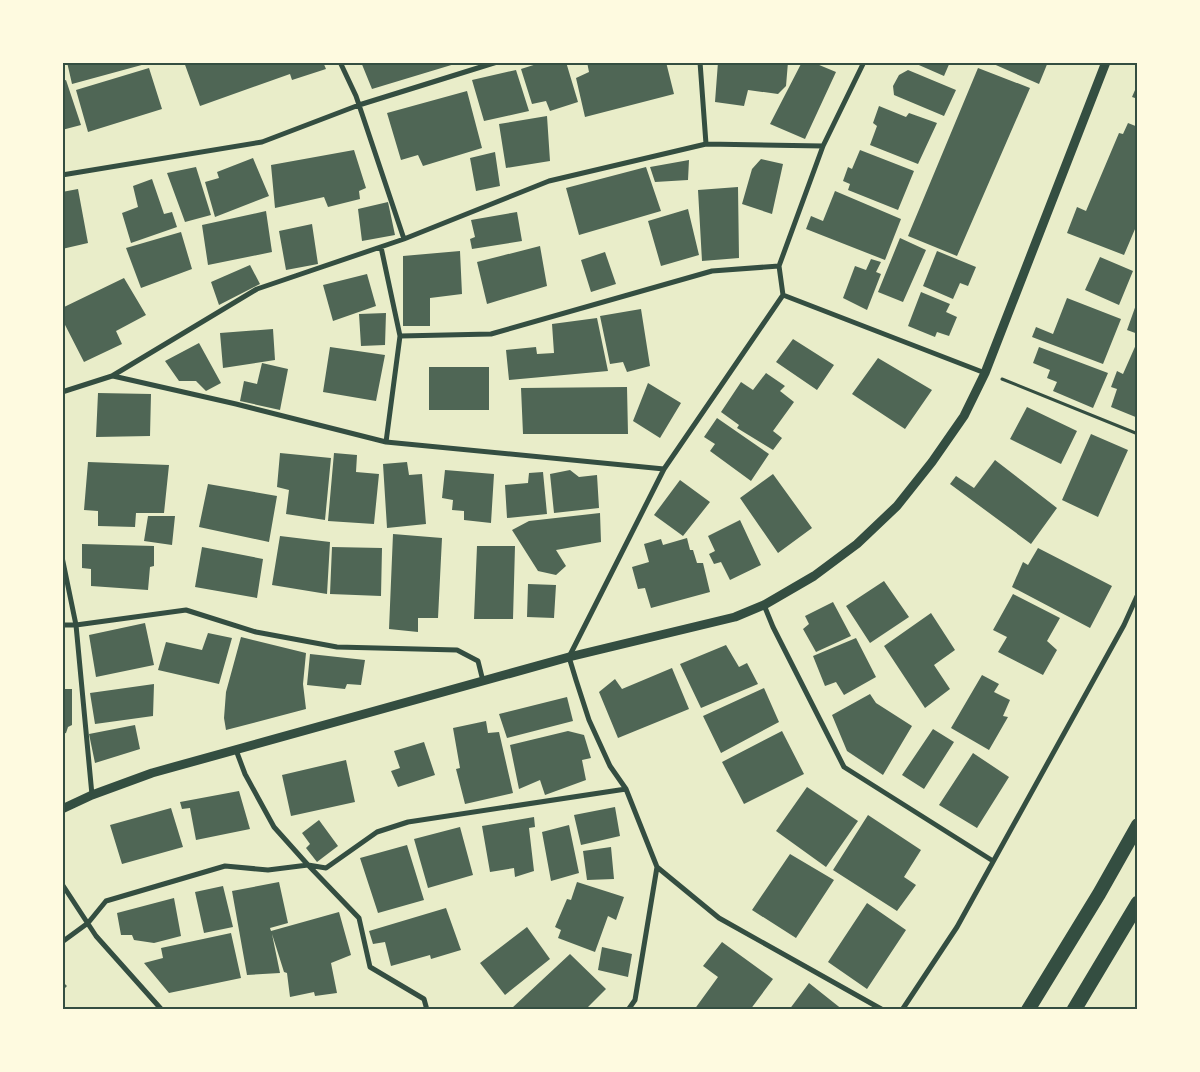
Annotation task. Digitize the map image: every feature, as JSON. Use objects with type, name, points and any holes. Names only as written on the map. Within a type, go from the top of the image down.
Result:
[{"type":"highway","points":[[1028,1010],[1099,894],[1138,825]]},
{"type":"highway","points":[[1074,1010],[1138,903]]},
{"type":"street","points":[[340,62],[360,104],[404,240]]},
{"type":"street","points":[[62,175],[262,142],[360,104],[496,62]]},
{"type":"street","points":[[700,62],[706,144]]},
{"type":"street","points":[[864,62],[823,146],[780,266],[783,295],[664,469],[569,657],[589,720],[610,766],[626,789],[657,867],[719,918],[884,1010]]},
{"type":"street","points":[[62,809],[92,795],[152,773],[569,657],[735,617],[764,605],[814,576],[850,549],[897,506],[932,462],[964,416],[985,373],[1106,62]]},
{"type":"street","points":[[62,392],[112,376],[256,289],[404,240],[549,181],[706,144],[823,146]]},
{"type":"street","points":[[380,247],[400,336],[386,442]]},
{"type":"street","points":[[400,336],[491,334],[712,271],[780,266]]},
{"type":"street","points":[[783,295],[985,373]]},
{"type":"street","points":[[112,376],[236,404],[386,442],[664,469]]},
{"type":"street","points":[[62,557],[76,625],[92,795]]},
{"type":"street","points":[[902,1010],[957,927],[1124,625],[1138,594]]},
{"type":"street","points":[[764,605],[773,627],[844,767],[993,862]]},
{"type":"street","points":[[62,625],[76,625],[186,610],[256,632],[337,647],[457,650],[478,661],[483,681]]},
{"type":"street","points":[[236,750],[245,774],[274,827],[359,918],[370,967],[424,999],[427,1010]]},
{"type":"street","points":[[62,942],[88,923],[106,901],[225,866],[268,870],[308,865],[326,868],[377,832],[408,822],[626,789]]},
{"type":"street","points":[[628,1010],[635,1000],[657,867]]},
{"type":"street","points":[[62,884],[96,936],[162,1010]]},
{"type":"path","points":[[985,373],[1138,434]]},
{"type":"building","points":[[67,62],[148,62],[149,63],[72,84]]},
{"type":"building","points":[[184,62],[323,62],[326,69],[292,80],[290,74],[200,106]]},
{"type":"building","points":[[361,62],[458,62],[458,63],[372,89]]},
{"type":"building","points":[[543,62],[566,62],[578,102],[550,111],[546,101],[532,104],[521,69]]},
{"type":"building","points":[[587,62],[666,62],[674,94],[585,117],[576,78],[589,72]]},
{"type":"building","points":[[718,62],[788,62],[786,86],[778,94],[748,90],[744,106],[715,102]]},
{"type":"building","points":[[802,62],[812,62],[836,72],[805,139],[770,124]]},
{"type":"building","points":[[912,62],[950,62],[944,76]]},
{"type":"building","points":[[989,62],[1048,62],[1039,84]]},
{"type":"building","points":[[149,68],[162,109],[88,132],[76,90]]},
{"type":"building","points":[[978,68],[1030,88],[957,256],[908,236]]},
{"type":"building","points":[[516,70],[529,111],[484,121],[472,80]]},
{"type":"building","points":[[908,70],[956,90],[944,116],[894,95],[893,86],[899,75]]},
{"type":"building","points":[[66,80],[81,125],[62,130],[62,81]]},
{"type":"building","points":[[1138,83],[1138,99],[1132,97]]},
{"type":"building","points":[[467,91],[482,148],[423,166],[418,155],[401,160],[387,113]]},
{"type":"building","points":[[879,106],[906,117],[909,113],[937,123],[918,164],[870,145],[877,126],[873,123]]},
{"type":"building","points":[[547,116],[550,161],[506,168],[499,124]]},
{"type":"building","points":[[1128,123],[1138,127],[1138,222],[1124,255],[1067,233],[1077,207],[1086,211],[1119,133],[1123,134]]},
{"type":"building","points":[[354,150],[366,188],[359,191],[360,199],[328,207],[324,197],[275,208],[271,165]]},
{"type":"building","points":[[860,150],[914,171],[898,210],[848,190],[850,184],[843,181],[848,167],[852,169]]},
{"type":"building","points":[[495,152],[500,186],[476,191],[470,158]]},
{"type":"building","points":[[253,158],[269,196],[215,217],[205,182],[219,178],[217,172]]},
{"type":"building","points":[[761,159],[783,164],[772,214],[742,204],[752,169]]},
{"type":"building","points":[[689,160],[688,180],[655,182],[650,167]]},
{"type":"building","points":[[196,167],[211,215],[185,222],[167,173]]},
{"type":"building","points":[[646,167],[661,211],[579,235],[566,188]]},
{"type":"building","points":[[152,179],[164,214],[172,212],[177,227],[131,243],[122,213],[138,207],[133,186]]},
{"type":"building","points":[[738,187],[739,258],[702,261],[698,190]]},
{"type":"building","points":[[78,189],[88,243],[62,249],[62,192]]},
{"type":"building","points":[[835,191],[901,219],[885,260],[806,229],[811,216],[823,221]]},
{"type":"building","points":[[388,202],[395,235],[362,241],[358,209]]},
{"type":"building","points":[[688,209],[699,255],[661,266],[648,221]]},
{"type":"building","points":[[266,211],[272,252],[208,265],[202,225]]},
{"type":"building","points":[[517,212],[522,241],[472,249],[470,239],[475,237],[471,220]]},
{"type":"building","points":[[312,224],[318,264],[286,270],[279,231]]},
{"type":"building","points":[[181,232],[192,269],[141,288],[126,248]]},
{"type":"building","points":[[900,238],[926,250],[903,302],[878,292]]},
{"type":"building","points":[[540,246],[547,286],[487,304],[477,262]]},
{"type":"building","points":[[460,251],[462,294],[430,298],[430,326],[403,326],[403,256]]},
{"type":"building","points":[[937,251],[976,267],[968,286],[960,283],[953,299],[923,286]]},
{"type":"building","points":[[605,252],[616,284],[591,292],[581,260]]},
{"type":"building","points":[[1100,257],[1133,271],[1119,305],[1085,290]]},
{"type":"building","points":[[871,259],[881,262],[876,272],[881,274],[867,310],[843,298],[855,266],[866,270]]},
{"type":"building","points":[[250,265],[260,284],[219,305],[211,282]]},
{"type":"building","points":[[367,274],[376,306],[333,321],[323,285]]},
{"type":"building","points":[[124,278],[146,315],[116,331],[122,344],[84,362],[62,319],[62,308]]},
{"type":"building","points":[[921,292],[950,304],[946,312],[957,317],[949,336],[937,332],[935,337],[908,326]]},
{"type":"building","points":[[1067,298],[1121,319],[1103,364],[1032,337],[1036,327],[1053,334]]},
{"type":"building","points":[[1138,302],[1138,334],[1127,330]]},
{"type":"building","points":[[641,309],[650,366],[627,372],[623,362],[610,364],[600,316]]},
{"type":"building","points":[[386,313],[385,345],[361,346],[359,314]]},
{"type":"building","points":[[597,318],[608,371],[509,380],[506,350],[536,347],[537,354],[554,353],[552,324]]},
{"type":"building","points":[[273,329],[275,360],[223,368],[220,333]]},
{"type":"building","points":[[793,339],[834,365],[817,390],[776,362]]},
{"type":"building","points":[[1138,340],[1138,418],[1111,407],[1117,389],[1111,387],[1117,371],[1123,374]]},
{"type":"building","points":[[199,343],[221,383],[206,391],[196,381],[179,381],[165,361]]},
{"type":"building","points":[[330,347],[385,355],[376,401],[323,392]]},
{"type":"building","points":[[1039,347],[1108,373],[1093,408],[1053,391],[1057,382],[1047,378],[1050,370],[1033,363]]},
{"type":"building","points":[[878,358],[932,390],[905,429],[852,394]]},
{"type":"building","points":[[262,363],[288,369],[280,410],[240,401],[244,381],[257,384]]},
{"type":"building","points":[[429,367],[489,367],[489,410],[429,410]]},
{"type":"building","points":[[766,373],[785,386],[780,391],[794,402],[773,431],[782,438],[773,450],[737,428],[739,425],[721,412],[741,382],[753,390]]},
{"type":"building","points":[[648,383],[681,403],[660,438],[633,421]]},
{"type":"building","points":[[627,387],[628,434],[523,434],[521,388]]},
{"type":"building","points":[[98,393],[151,394],[150,436],[96,437]]},
{"type":"building","points":[[1027,407],[1077,431],[1061,464],[1010,439]]},
{"type":"building","points":[[717,418],[769,454],[751,481],[710,451],[715,444],[704,437]]},
{"type":"building","points":[[1091,434],[1128,450],[1098,517],[1062,500]]},
{"type":"building","points":[[280,453],[331,458],[325,520],[286,514],[289,490],[277,487]]},
{"type":"building","points":[[334,453],[357,455],[356,472],[379,474],[374,524],[328,521]]},
{"type":"building","points":[[995,460],[1057,508],[1031,544],[950,484],[956,476],[974,488]]},
{"type":"building","points":[[88,462],[169,465],[164,513],[136,513],[135,527],[98,526],[98,511],[84,510]]},
{"type":"building","points":[[407,462],[409,475],[422,474],[426,524],[387,528],[383,464]]},
{"type":"building","points":[[445,470],[494,474],[491,523],[464,520],[464,511],[452,510],[453,500],[442,498]]},
{"type":"building","points":[[570,470],[579,477],[597,475],[599,508],[554,513],[550,474]]},
{"type":"building","points":[[543,472],[547,514],[507,518],[505,485],[528,483],[529,473]]},
{"type":"building","points":[[773,474],[812,528],[778,553],[740,498]]},
{"type":"building","points":[[680,480],[710,502],[683,536],[654,515]]},
{"type":"building","points":[[208,484],[277,496],[269,542],[199,527]]},
{"type":"building","points":[[600,513],[601,542],[556,550],[566,566],[556,575],[538,571],[512,530],[529,521]]},
{"type":"building","points":[[148,516],[175,516],[172,545],[144,541]]},
{"type":"building","points":[[740,520],[761,565],[730,580],[721,562],[714,564],[709,554],[715,551],[708,536]]},
{"type":"building","points":[[393,534],[442,538],[438,618],[418,618],[418,632],[389,629]]},
{"type":"building","points":[[280,536],[330,542],[327,594],[272,585]]},
{"type":"building","points":[[687,538],[690,550],[693,550],[697,563],[703,563],[710,592],[651,608],[645,588],[638,589],[632,567],[649,562],[644,544],[661,539],[663,545]]},
{"type":"building","points":[[82,544],[154,546],[154,566],[150,567],[148,590],[91,586],[91,569],[82,568]]},
{"type":"building","points":[[477,546],[515,546],[513,619],[474,619]]},
{"type":"building","points":[[202,547],[263,559],[257,598],[195,587]]},
{"type":"building","points":[[332,547],[382,548],[381,596],[330,594]]},
{"type":"building","points":[[1038,548],[1112,586],[1090,628],[1012,587],[1023,562],[1028,565]]},
{"type":"building","points":[[884,581],[909,617],[870,643],[846,606]]},
{"type":"building","points":[[528,584],[556,585],[554,618],[527,617]]},
{"type":"building","points":[[1013,594],[1060,618],[1047,641],[1057,650],[1043,675],[998,652],[1007,637],[993,630]]},
{"type":"building","points":[[833,602],[851,636],[816,652],[803,629],[809,624],[805,616]]},
{"type":"building","points":[[931,613],[955,650],[934,665],[950,689],[925,708],[884,646]]},
{"type":"building","points":[[145,623],[154,665],[96,677],[89,635]]},
{"type":"building","points":[[208,633],[232,638],[219,684],[158,670],[166,642],[202,650]]},
{"type":"building","points":[[241,637],[306,653],[303,684],[306,709],[226,730],[224,718],[226,692]]},
{"type":"building","points":[[856,638],[876,677],[844,695],[836,682],[825,686],[813,656]]},
{"type":"building","points":[[726,645],[739,667],[747,663],[758,684],[701,708],[680,664]]},
{"type":"building","points":[[310,654],[365,660],[361,685],[347,684],[345,689],[307,685]]},
{"type":"building","points":[[672,668],[689,709],[618,738],[599,692],[615,679],[622,689]]},
{"type":"building","points":[[982,675],[999,684],[994,692],[1010,700],[1003,716],[1008,717],[989,750],[951,728]]},
{"type":"building","points":[[154,684],[153,716],[95,724],[90,693]]},
{"type":"building","points":[[764,688],[779,722],[721,753],[703,716]]},
{"type":"building","points":[[62,689],[72,689],[72,725],[68,727],[66,733],[62,734]]},
{"type":"building","points":[[870,694],[876,703],[912,726],[883,775],[847,751],[832,715]]},
{"type":"building","points":[[567,697],[573,721],[507,738],[499,714]]},
{"type":"building","points":[[486,721],[488,733],[499,732],[513,793],[465,804],[456,769],[460,768],[453,728]]},
{"type":"building","points":[[135,725],[140,749],[95,763],[89,734]]},
{"type":"building","points":[[933,729],[954,742],[924,789],[902,775]]},
{"type":"building","points":[[568,731],[584,735],[591,758],[582,760],[586,780],[545,795],[540,780],[519,789],[510,745]]},
{"type":"building","points":[[782,731],[804,774],[744,804],[722,762]]},
{"type":"building","points":[[424,742],[435,775],[398,787],[391,771],[400,768],[394,751]]},
{"type":"building","points":[[973,753],[1009,777],[977,828],[939,805]]},
{"type":"building","points":[[346,760],[355,802],[291,816],[282,775]]},
{"type":"building","points":[[807,787],[858,821],[826,867],[776,831]]},
{"type":"building","points":[[239,791],[250,829],[196,840],[190,808],[182,809],[180,802]]},
{"type":"building","points":[[615,807],[620,836],[581,845],[574,815]]},
{"type":"building","points":[[171,808],[183,847],[122,864],[110,825]]},
{"type":"building","points":[[868,815],[921,850],[904,877],[916,885],[897,911],[833,870]]},
{"type":"building","points":[[534,817],[535,827],[529,828],[534,871],[515,877],[514,868],[490,872],[482,826]]},
{"type":"building","points":[[319,820],[338,846],[317,862],[306,848],[310,844],[302,833]]},
{"type":"building","points":[[569,825],[579,873],[551,881],[542,832]]},
{"type":"building","points":[[460,827],[473,875],[428,888],[414,839]]},
{"type":"building","points":[[407,845],[424,900],[378,913],[360,858]]},
{"type":"building","points":[[611,847],[614,879],[587,880],[583,851]]},
{"type":"building","points":[[790,854],[834,880],[796,938],[752,910]]},
{"type":"building","points":[[279,882],[288,923],[270,928],[271,931],[339,912],[351,955],[331,963],[337,993],[315,996],[314,992],[290,997],[287,973],[284,972],[272,934],[280,973],[247,975],[232,891]]},
{"type":"building","points":[[577,882],[624,897],[616,920],[608,916],[595,952],[558,938],[561,930],[555,927],[567,899],[571,900]]},
{"type":"building","points":[[223,886],[233,927],[204,933],[195,892]]},
{"type":"building","points":[[174,898],[181,936],[154,943],[134,940],[132,935],[121,935],[117,913]]},
{"type":"building","points":[[867,903],[906,930],[867,989],[828,962]]},
{"type":"building","points":[[446,908],[461,950],[431,959],[430,955],[391,966],[385,942],[373,944],[369,931]]},
{"type":"building","points":[[527,927],[550,959],[505,995],[480,963]]},
{"type":"building","points":[[231,933],[241,978],[169,993],[144,963],[163,958],[161,948]]},
{"type":"building","points":[[722,942],[773,979],[750,1010],[694,1010],[718,977],[703,966]]},
{"type":"building","points":[[602,947],[632,954],[628,977],[598,970]]},
{"type":"building","points":[[570,954],[606,989],[585,1010],[513,1010],[512,1008]]},
{"type":"building","points":[[62,981],[67,986],[62,991]]},
{"type":"building","points":[[809,983],[843,1010],[789,1010]]}]
